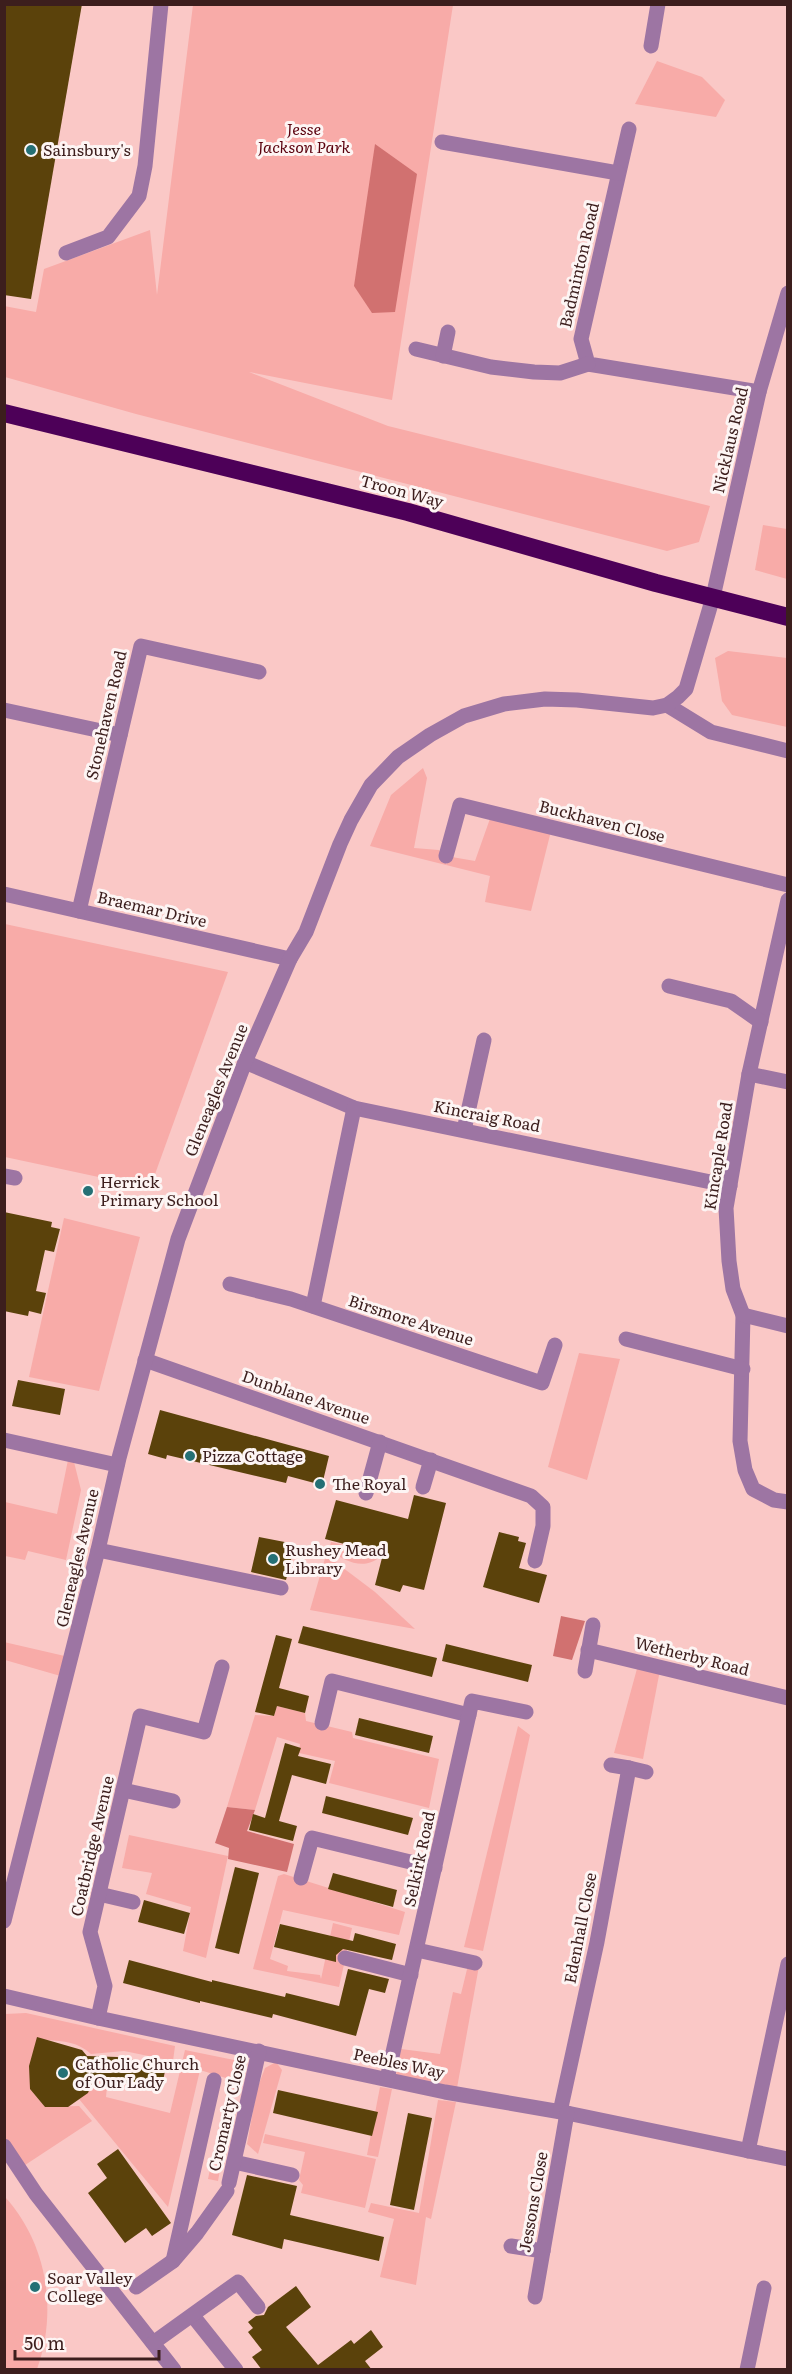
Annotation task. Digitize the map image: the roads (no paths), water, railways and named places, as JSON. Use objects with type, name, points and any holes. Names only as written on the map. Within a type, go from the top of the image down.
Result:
[{"type":"highway","name":"Troon Way","points":[[4,413],[408,512],[656,583],[788,616]]},
{"type":"street","points":[[66,253],[108,237],[139,196],[145,166],[161,4]]},
{"type":"street","points":[[651,46],[653,5]]},
{"type":"street","name":"Badminton Road","points":[[588,364],[581,339],[629,129]]},
{"type":"street","points":[[442,142],[618,173]]},
{"type":"street","name":"Nicklaus Road","points":[[713,597],[759,392],[781,336],[788,293]]},
{"type":"street","points":[[443,356],[448,332]]},
{"type":"street","points":[[416,349],[491,367],[560,373],[588,364],[759,392]]},
{"type":"street","points":[[713,597],[686,688],[678,698],[667,705],[711,732],[788,751]]},
{"type":"street","name":"Stonehaven Road","points":[[79,911],[141,646],[259,672]]},
{"type":"street","name":"Gleneagles Avenue","points":[[4,1922],[98,1550],[117,1465],[178,1239],[244,1062],[290,959],[306,932],[340,844],[371,785],[398,757],[430,735],[464,716],[504,704],[544,699],[577,700],[635,708],[667,705]]},
{"type":"street","points":[[4,710],[120,735]]},
{"type":"street","name":"Buckhaven Close","points":[[446,856],[460,805],[788,885]]},
{"type":"street","name":"Braemar Drive","points":[[4,894],[290,959]]},
{"type":"street","name":"Kincaple Road","points":[[788,900],[749,1074],[726,1208],[729,1261],[734,1289],[743,1315],[740,1441],[745,1470],[753,1490],[774,1500],[788,1502]]},
{"type":"street","points":[[669,986],[730,1000],[761,1022]]},
{"type":"street","points":[[465,1130],[484,1040]]},
{"type":"street","name":"Kincraig Road","points":[[244,1062],[354,1108],[730,1186]]},
{"type":"street","points":[[749,1074],[788,1082]]},
{"type":"street","points":[[313,1306],[354,1108]]},
{"type":"street","name":"Birsmore Avenue","points":[[230,1284],[291,1299],[542,1383],[555,1345]]},
{"type":"street","points":[[743,1315],[788,1326]]},
{"type":"street","points":[[626,1339],[742,1369]]},
{"type":"street","name":"Dunblane Avenue","points":[[145,1360],[531,1496],[543,1507],[543,1526],[535,1561]]},
{"type":"street","points":[[4,1440],[117,1465]]},
{"type":"street","points":[[366,1493],[380,1442]]},
{"type":"street","points":[[423,1487],[431,1460]]},
{"type":"street","points":[[98,1550],[281,1588]]},
{"type":"street","points":[[585,1671],[593,1625]]},
{"type":"street","name":"Wetherby Road","points":[[588,1650],[788,1698]]},
{"type":"street","name":"Coatbridge Avenue","points":[[98,2018],[105,1986],[90,1932],[140,1716],[204,1732],[222,1667]]},
{"type":"street","points":[[322,1722],[332,1681],[469,1715],[472,1701],[526,1713]]},
{"type":"street","name":"Selkirk Road","points":[[387,2079],[469,1715]]},
{"type":"street","points":[[611,1765],[646,1772]]},
{"type":"street","name":"Edenhall Close","points":[[563,2112],[629,1768]]},
{"type":"street","points":[[123,1790],[173,1801]]},
{"type":"street","points":[[301,1878],[312,1838],[435,1868]]},
{"type":"street","points":[[99,1894],[133,1902]]},
{"type":"street","points":[[417,1950],[475,1963]]},
{"type":"street","points":[[345,1958],[411,1975]]},
{"type":"street","points":[[748,2151],[788,1964]]},
{"type":"street","name":"Peebles Way","points":[[4,1996],[387,2079],[563,2112],[788,2159]]},
{"type":"street","name":"Cromarty Close","points":[[173,2260],[197,2233],[228,2187],[259,2051]]},
{"type":"street","points":[[136,2287],[173,2260],[214,2080]]},
{"type":"street","name":"Jessons Close","points":[[534,2297],[543,2252],[563,2112]]},
{"type":"street","points":[[4,2146],[36,2194],[174,2370]]},
{"type":"street","points":[[234,2162],[292,2175]]},
{"type":"street","points":[[511,2246],[543,2252]]},
{"type":"street","points":[[153,2343],[238,2282],[258,2307]]},
{"type":"street","points":[[747,2370],[764,2288]]},
{"type":"street","points":[[193,2316],[236,2370]]},
{"type":"place","name":"Sainsbury's","points":[[31,150]]},
{"type":"place","name":"Herrick Primary School","points":[[88,1191]]},
{"type":"place","name":"Pizza Cottage","points":[[190,1456]]},
{"type":"place","name":"The Royal","points":[[320,1484]]},
{"type":"place","name":"Rushey Mead Library","points":[[273,1559]]},
{"type":"place","name":"Catholic Church of Our Lady","points":[[63,2073]]},
{"type":"place","name":"Soar Valley College","points":[[35,2287]]},
{"type":"park label","name":"Jesse Jackson Park","points":[[304,138]]}]
